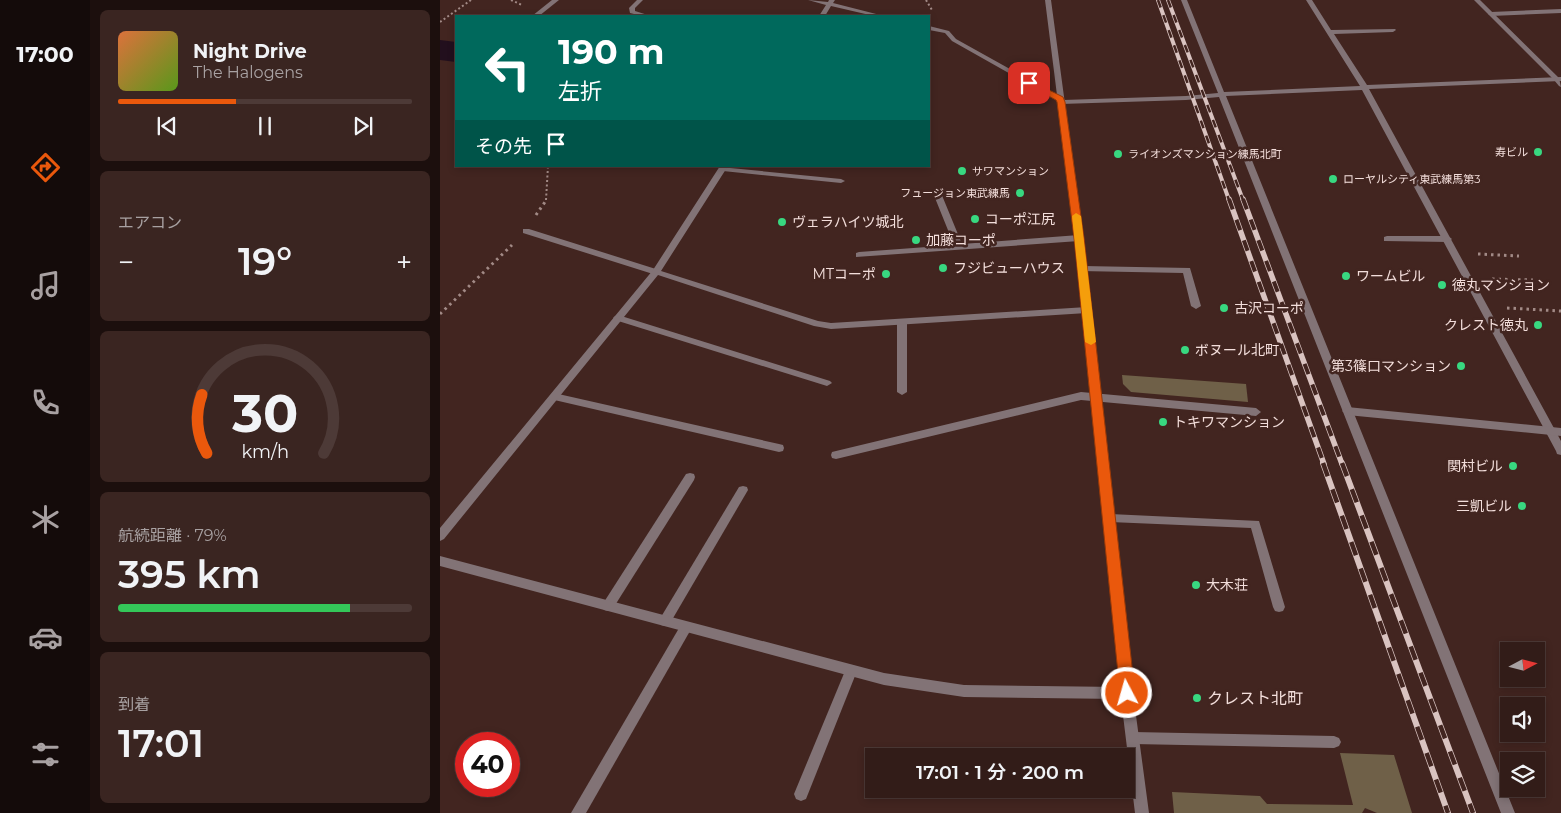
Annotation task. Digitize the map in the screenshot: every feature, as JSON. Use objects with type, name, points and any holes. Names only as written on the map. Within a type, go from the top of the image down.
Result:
[{"type":"street","points":[[537,15],[556,0]]},
{"type":"street","points":[[640,0],[632,8],[632,12],[644,15]]},
{"type":"street","points":[[811,0],[831,2],[877,15]]},
{"type":"street","points":[[1048,0],[1079,238],[1127,693],[1142,813]]},
{"type":"street","points":[[1184,0],[1508,813]]},
{"type":"street","points":[[1309,0],[1365,88],[1484,306],[1556,432],[1561,451]]},
{"type":"street","points":[[1477,0],[1560,81]]},
{"type":"street","points":[[823,15],[831,2]]},
{"type":"street","points":[[1491,14],[1561,11]]},
{"type":"street","points":[[930,28],[947,32],[962,45],[1060,100],[1221,96],[1236,93],[1560,81]]},
{"type":"street","points":[[1330,32],[1393,30]]},
{"type":"street","points":[[440,536],[656,272],[724,167],[841,181]]},
{"type":"street","points":[[937,193],[959,247]]},
{"type":"street","points":[[526,231],[817,324],[832,326],[1087,310]]},
{"type":"street","points":[[859,255],[1079,238]]},
{"type":"street","points":[[1387,239],[1448,239]]},
{"type":"street","points":[[1082,268],[1187,270],[1196,306]]},
{"type":"street","points":[[618,318],[827,383]]},
{"type":"street","points":[[902,322],[902,392]]},
{"type":"street","points":[[836,455],[1081,396],[1256,412]]},
{"type":"street","points":[[554,397],[779,448]]},
{"type":"street","points":[[1347,411],[1556,432]]},
{"type":"street","points":[[608,606],[690,478]]},
{"type":"street","points":[[665,621],[743,490]]},
{"type":"street","points":[[1110,518],[1255,524],[1278,607]]},
{"type":"street","points":[[440,561],[852,671],[916,685],[964,691],[1127,693]]},
{"type":"street","points":[[578,813],[686,627]]},
{"type":"street","points":[[801,794],[852,671]]},
{"type":"street","points":[[1133,738],[1334,742]]},
{"type":"path","points":[[440,22],[471,0]]},
{"type":"path","points":[[440,314],[526,231],[547,199],[548,167]]},
{"type":"path","points":[[1455,253],[1519,256]]},
{"type":"path","points":[[1469,278],[1533,280]]},
{"type":"path","points":[[1484,306],[1561,311]]},
{"type":"shaded area","points":[[440,40],[455,42],[455,62],[440,60]]},
{"type":"shaded area","points":[[1122,375],[1246,384],[1248,402],[1131,392],[1123,384]]},
{"type":"shaded area","points":[[1340,753],[1394,755],[1412,813],[1377,813],[1365,808],[1362,813],[1174,813],[1172,792],[1260,796],[1267,804],[1353,805]]},
{"type":"railway","points":[[1158,0],[1229,200]]},
{"type":"railway","points":[[1168,0],[1243,200]]},
{"type":"railway","points":[[1229,199],[1324,464]]},
{"type":"railway","points":[[1243,199],[1342,464]]},
{"type":"railway","points":[[1323,463],[1448,813]]},
{"type":"railway","points":[[1342,463],[1473,813]]},
{"type":"slow traffic","points":[[1076,216],[1091,342]]},
{"type":"place","name":"寿ビル","points":[[1538,152]]},
{"type":"place","name":"ライオンズマンション練馬北町","points":[[1118,154]]},
{"type":"place","name":"サワマンション","points":[[962,171]]},
{"type":"place","name":"ローヤルシティ東武練馬第3","points":[[1333,179]]},
{"type":"place","name":"フュージョン東武練馬","points":[[1020,193]]},
{"type":"place","name":"コーポ江尻","points":[[975,219]]},
{"type":"place","name":"ヴェラハイツ城北","points":[[782,222]]},
{"type":"place","name":"加藤コーポ","points":[[916,240]]},
{"type":"place","name":"フジビューハウス","points":[[943,268]]},
{"type":"place","name":"MTコーポ","points":[[886,274]]},
{"type":"place","name":"ワームビル","points":[[1346,276]]},
{"type":"place","name":"徳丸マンション","points":[[1442,285]]},
{"type":"place","name":"古沢コーポ","points":[[1224,308]]},
{"type":"place","name":"クレスト徳丸","points":[[1538,325]]},
{"type":"place","name":"ボヌール北町","points":[[1185,350]]},
{"type":"place","name":"第3篠口マンション","points":[[1461,366]]},
{"type":"place","name":"トキワマンション","points":[[1163,422]]},
{"type":"place","name":"関村ビル","points":[[1513,466]]},
{"type":"place","name":"三凱ビル","points":[[1522,506]]},
{"type":"place","name":"大木荘","points":[[1196,585]]},
{"type":"place","name":"クレスト北町","points":[[1197,698]]},
{"type":"route","points":[[1029,83],[1060,99],[1061,102],[1097,397],[1127,693]]}]
